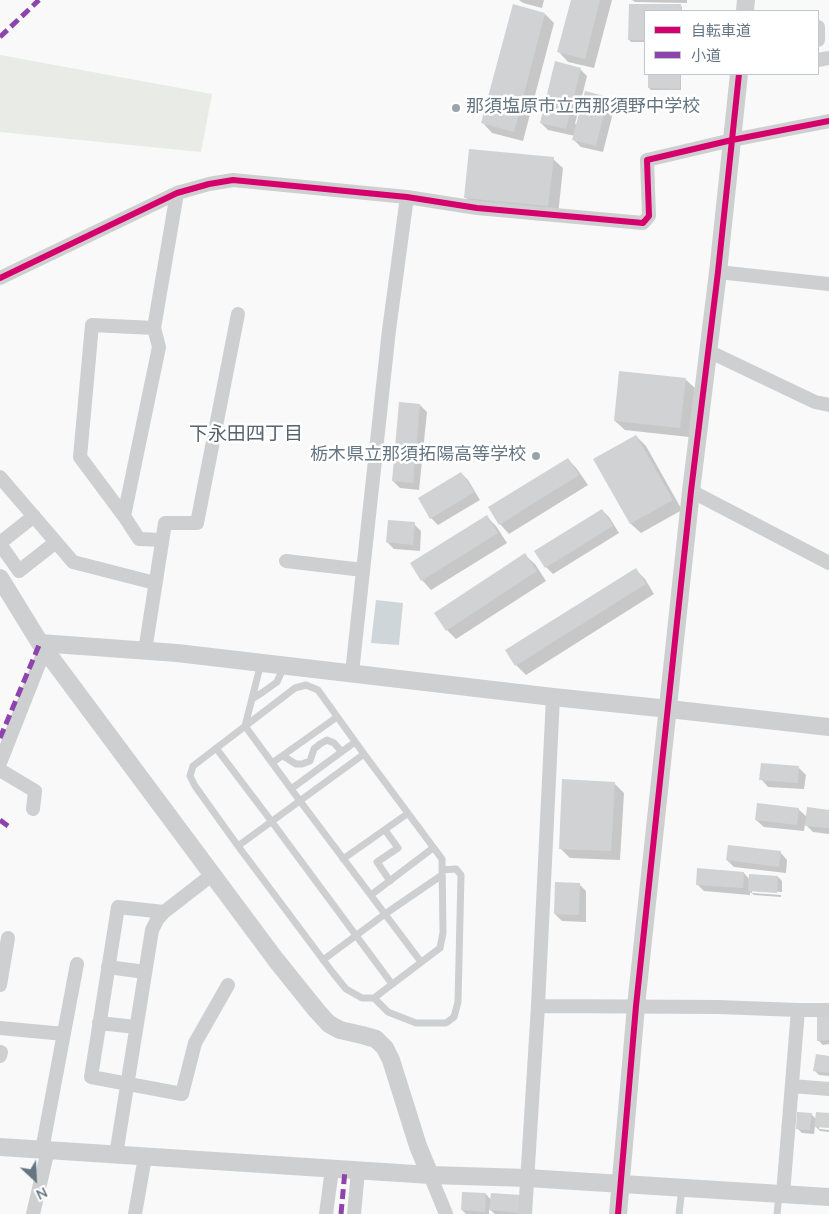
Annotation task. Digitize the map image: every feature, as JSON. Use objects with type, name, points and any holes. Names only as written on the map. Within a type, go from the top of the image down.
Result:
[{"type":"street","points":[[618,1214],[636,1006],[691,491],[718,272],[739,75]]},
{"type":"street","points":[[0,278],[177,193],[208,184],[233,180],[407,197],[477,208],[643,223],[649,216],[647,160],[732,140],[829,121]]},
{"type":"street","points":[[124,516],[159,347],[154,328],[177,193]]},
{"type":"street","points":[[352,673],[389,330],[407,197]]},
{"type":"street","points":[[718,272],[829,284]]},
{"type":"street","points":[[145,651],[165,523],[197,523],[238,314]]},
{"type":"street","points":[[154,328],[92,324],[80,457],[139,539],[162,540]]},
{"type":"street","points":[[708,350],[815,402],[829,405]]},
{"type":"street","points":[[0,477],[73,562],[155,583]]},
{"type":"street","points":[[691,491],[829,563]]},
{"type":"street","points":[[34,516],[0,544],[19,571],[56,542]]},
{"type":"street","points":[[286,561],[363,570]]},
{"type":"street","points":[[0,578],[40,643],[316,1011],[329,1024],[340,1030],[376,1039],[385,1048],[391,1060],[418,1146],[446,1214]]},
{"type":"street","points":[[40,643],[177,653],[829,727]]},
{"type":"street","points":[[0,763],[40,660],[53,660]]},
{"type":"street","points":[[525,1214],[554,697]]},
{"type":"street","points":[[0,770],[35,791],[33,809]]},
{"type":"street","points":[[116,1155],[152,930],[164,912],[214,874]]},
{"type":"street","points":[[164,912],[118,907],[91,1078],[182,1094],[195,1043],[228,985]]},
{"type":"street","points":[[0,985],[8,938]]},
{"type":"street","points":[[33,1214],[77,964]]},
{"type":"street","points":[[108,967],[145,972]]},
{"type":"street","points":[[538,1006],[829,1010]]},
{"type":"street","points":[[781,1194],[798,1010]]},
{"type":"street","points":[[100,1023],[136,1027]]},
{"type":"street","points":[[0,1028],[64,1034]]},
{"type":"street","points":[[792,1086],[829,1088]]},
{"type":"street","points":[[0,1147],[430,1176],[527,1178],[829,1197]]},
{"type":"street","points":[[135,1214],[145,1157]]},
{"type":"street","points":[[326,1214],[332,1169]]},
{"type":"street","points":[[354,1214],[358,1171]]},
{"type":"lane","points":[[245,726],[261,663]]},
{"type":"lane","points":[[252,699],[276,682],[284,666]]},
{"type":"lane","points":[[306,685],[318,690],[337,717],[442,859],[443,933],[440,948],[374,998],[362,998],[346,989],[238,846],[195,786],[190,776],[193,766],[295,688],[306,685]]},
{"type":"lane","points":[[272,763],[337,717]]},
{"type":"lane","points":[[245,726],[421,962]]},
{"type":"lane","points":[[283,756],[296,764],[302,764],[310,761],[314,749],[328,740],[334,743],[341,751]]},
{"type":"lane","points":[[291,789],[355,742]]},
{"type":"lane","points":[[216,748],[392,984]]},
{"type":"lane","points":[[238,846],[364,754]]},
{"type":"lane","points":[[343,859],[407,814]]},
{"type":"lane","points":[[385,830],[398,848],[378,862],[390,881]]},
{"type":"lane","points":[[370,895],[433,848]]},
{"type":"lane","points":[[323,960],[442,872],[456,869],[461,876],[458,1002],[454,1017],[446,1023],[416,1023],[388,1012],[374,998]]},
{"type":"lane","points":[[679,1214],[682,1188]]},
{"type":"lane","points":[[777,1214],[781,1194]]},
{"type":"shaded area","points":[[0,55],[212,94],[201,152],[0,132]]},
{"type":"shaded area","points":[[376,600],[403,603],[399,645],[371,643]]},
{"type":"building","points":[[571,0],[600,0],[585,59],[557,52]]},
{"type":"building","points":[[513,4],[545,13],[514,132],[481,123]]},
{"type":"building","points":[[629,4],[681,4],[681,10],[644,10],[644,40],[628,40]]},
{"type":"building","points":[[555,61],[581,68],[566,129],[540,123]]},
{"type":"building","points":[[648,75],[680,75],[680,89],[648,88]]},
{"type":"building","points":[[585,91],[608,97],[596,146],[572,140]]},
{"type":"building","points":[[469,149],[554,157],[548,206],[464,198]]},
{"type":"building","points":[[619,371],[686,378],[680,428],[614,421]]},
{"type":"building","points":[[399,402],[420,404],[413,483],[392,481]]},
{"type":"building","points":[[636,435],[673,500],[630,524],[593,459]]},
{"type":"building","points":[[568,458],[579,475],[499,525],[488,507]]},
{"type":"building","points":[[461,472],[474,492],[430,519],[418,498]]},
{"type":"building","points":[[602,509],[613,526],[545,568],[534,551]]},
{"type":"building","points":[[487,515],[498,533],[421,581],[410,563]]},
{"type":"building","points":[[388,520],[415,522],[413,545],[386,542]]},
{"type":"building","points":[[525,553],[537,571],[446,631],[434,613]]},
{"type":"building","points":[[636,568],[646,584],[515,666],[505,650]]},
{"type":"building","points":[[761,763],[799,766],[798,783],[759,780]]},
{"type":"building","points":[[562,779],[615,782],[611,851],[559,849]]},
{"type":"building","points":[[757,803],[799,808],[797,825],[755,820]]},
{"type":"building","points":[[807,807],[829,810],[829,828],[805,826]]},
{"type":"building","points":[[728,845],[781,851],[779,867],[726,860]]},
{"type":"building","points":[[697,868],[744,872],[743,888],[696,885]]},
{"type":"building","points":[[749,874],[778,876],[777,893],[748,891]]},
{"type":"building","points":[[555,882],[580,883],[579,915],[554,914]]},
{"type":"building","points":[[817,1016],[829,1016],[829,1040],[817,1041]]},
{"type":"building","points":[[816,1054],[829,1056],[829,1073],[813,1071]]},
{"type":"building","points":[[797,1112],[812,1113],[810,1130],[796,1129]]},
{"type":"building","points":[[816,1112],[829,1113],[829,1128],[814,1127]]},
{"type":"building","points":[[462,1192],[486,1193],[485,1212],[461,1210]]},
{"type":"building","points":[[491,1193],[521,1195],[521,1213],[489,1210]]},
{"type":"marked path","points":[[0,37],[39,0]]},
{"type":"marked path","points":[[0,738],[40,643]]},
{"type":"marked path","points":[[0,820],[12,829]]},
{"type":"marked path","points":[[341,1214],[345,1170]]},
{"type":"cycle path","points":[[618,1214],[636,1006],[691,491],[718,272],[739,75]]},
{"type":"cycle path","points":[[0,278],[177,193],[209,184],[233,180],[407,197],[477,208],[643,223],[649,216],[647,160],[732,140],[829,121]]},
{"type":"place","name":"那須塩原市立西那須野中学校","points":[[456,108]]},
{"type":"place","name":"栃木県立那須拓陽高等学校","points":[[536,456]]},
{"type":"district","name":"下永田四丁目","points":[[246,435]]}]
